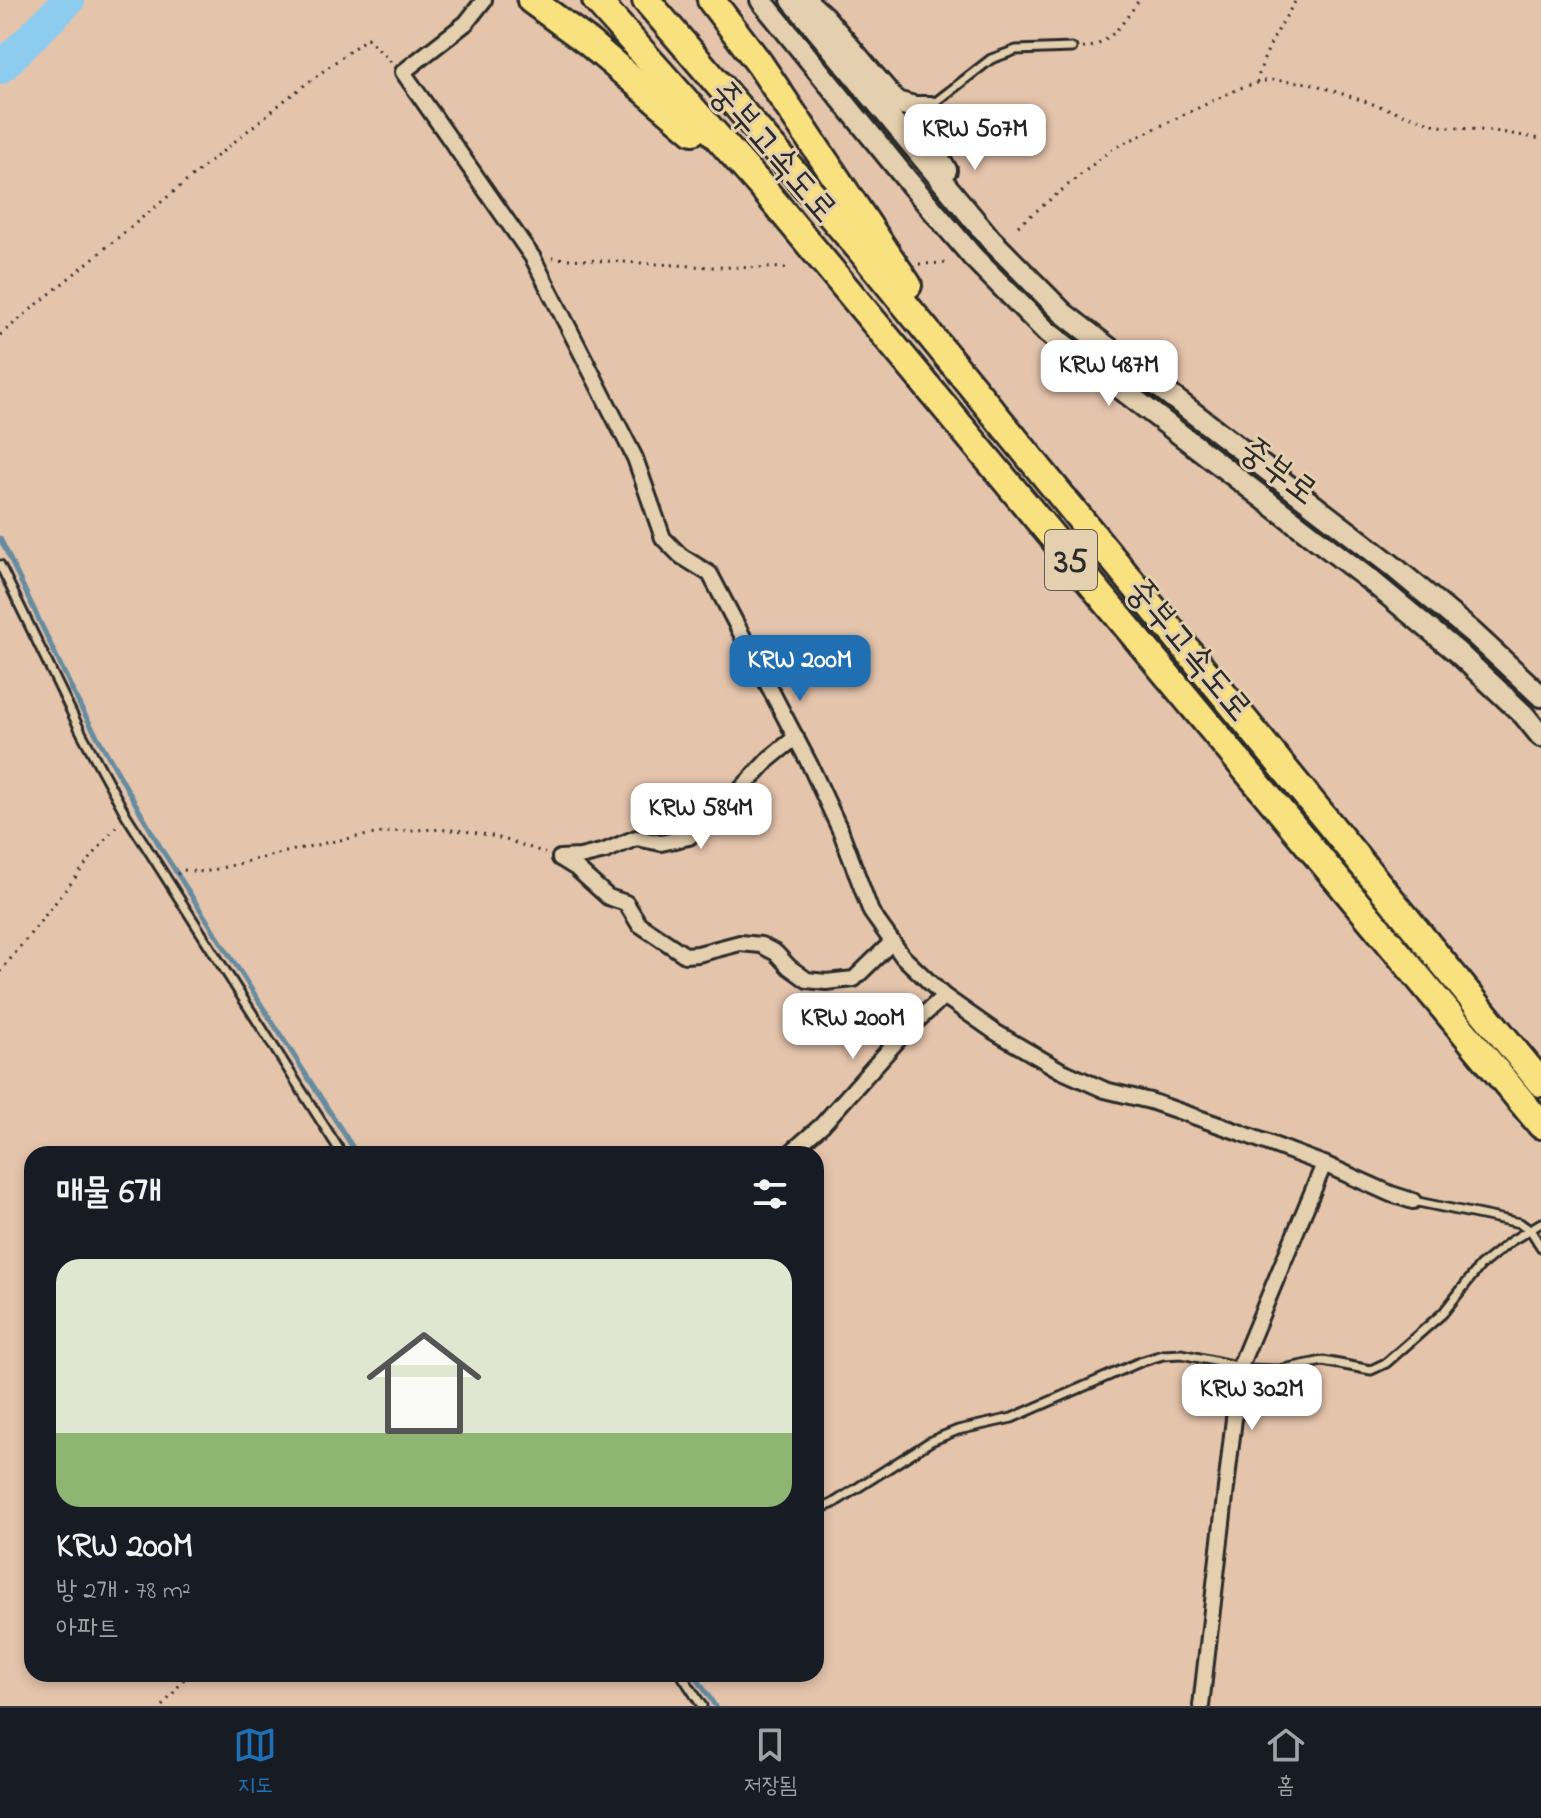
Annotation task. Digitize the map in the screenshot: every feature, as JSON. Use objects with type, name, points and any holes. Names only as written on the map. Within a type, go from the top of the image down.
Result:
[{"type":"highway","points":[[531,0],[660,101],[783,212]]},
{"type":"highway","name":"중부고속도로","points":[[596,0],[783,212],[1541,1125]]},
{"type":"highway","name":"중부고속도로","points":[[646,0],[858,247],[1541,1083]]},
{"type":"highway","points":[[711,0],[759,63],[999,421]]},
{"type":"main road","name":"중부로","points":[[761,0],[973,257],[1047,332],[1375,584],[1457,652],[1524,715],[1541,736]]},
{"type":"main road","name":"중부로","points":[[792,0],[991,240],[1063,313],[1390,564],[1473,633],[1541,696]]},
{"type":"main road","points":[[805,0],[824,17],[896,102],[930,107],[925,122],[926,138],[991,240]]},
{"type":"street","points":[[484,0],[466,23],[403,72],[533,258],[635,458],[663,538],[681,556],[710,574],[796,737],[841,832],[871,912],[903,957],[944,996],[995,1032],[1060,1070],[1105,1090],[1150,1101],[1324,1164],[1413,1201]]},
{"type":"street","points":[[560,858],[605,851],[636,838],[661,843],[689,837],[796,737]]},
{"type":"street","points":[[560,858],[608,897],[626,903],[639,924],[685,955],[740,943],[761,945],[776,953],[807,980],[844,981],[854,979],[892,942]]},
{"type":"street","points":[[798,1146],[822,1125],[904,1033],[944,996]]},
{"type":"street","points":[[1201,1706],[1240,1366],[1324,1164]]},
{"type":"lane","points":[[930,107],[991,59],[1016,50],[1072,48]]},
{"type":"lane","points":[[0,565],[82,734],[126,815],[337,1146]]},
{"type":"lane","points":[[1413,1201],[1520,1223],[1531,1231],[1541,1247]]},
{"type":"lane","points":[[824,1507],[931,1441],[958,1430],[1012,1418],[1163,1355],[1182,1354],[1250,1369],[1278,1370],[1323,1361],[1371,1370],[1386,1363],[1443,1313],[1480,1266],[1511,1241],[1541,1223]]},
{"type":"lane","points":[[686,1682],[702,1706]]},
{"type":"path","points":[[1072,48],[1091,48],[1106,40],[1139,0]]},
{"type":"path","points":[[1257,83],[1274,36],[1296,0]]},
{"type":"path","points":[[0,335],[285,100],[367,38],[403,72]]},
{"type":"path","points":[[1018,226],[1112,149],[1201,105],[1268,80],[1310,83],[1439,126],[1541,139]]},
{"type":"path","points":[[533,258],[788,268]]},
{"type":"path","points":[[916,264],[947,263]]},
{"type":"path","points":[[0,972],[126,815]]},
{"type":"path","points":[[183,870],[204,872],[360,837],[426,829],[471,832],[511,841],[560,858]]},
{"type":"path","points":[[163,1706],[182,1682]]},
{"type":"waterway","points":[[0,68],[69,0]]},
{"type":"waterway","points":[[0,538],[81,708],[162,850],[352,1146]]},
{"type":"waterway","points":[[699,1682],[715,1706]]}]
